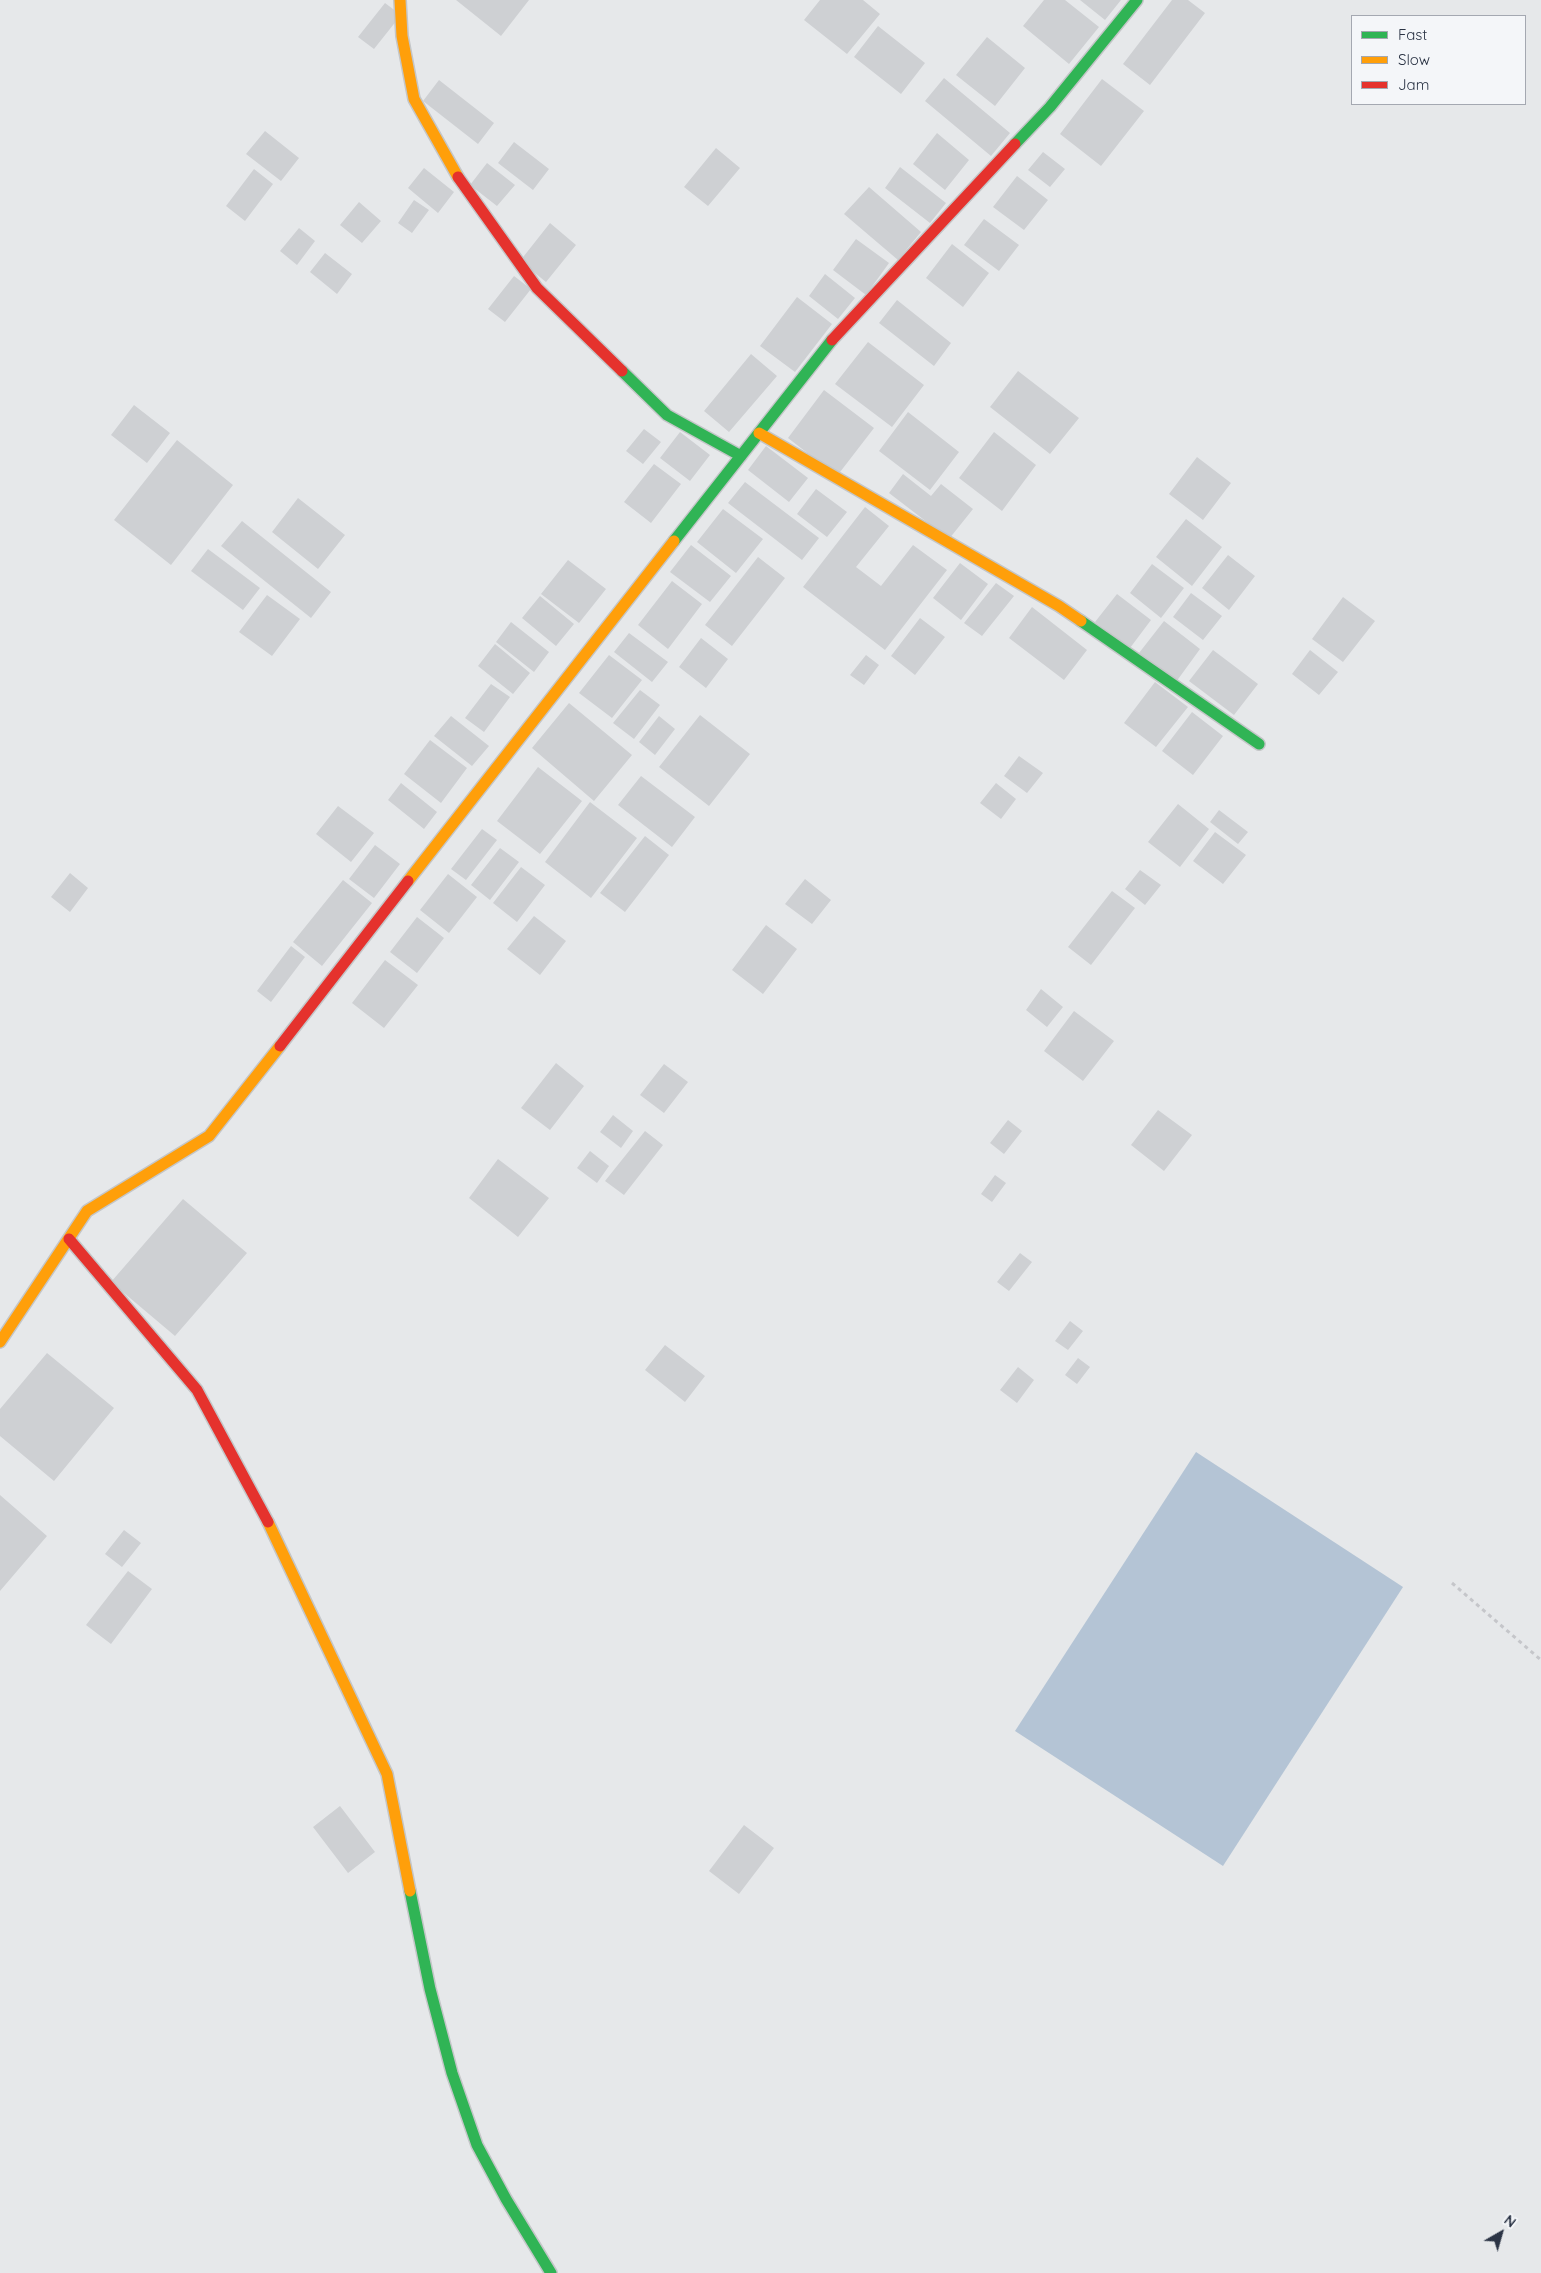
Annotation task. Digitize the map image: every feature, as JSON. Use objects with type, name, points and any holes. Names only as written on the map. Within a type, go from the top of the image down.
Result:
[{"type":"street","points":[[400,0],[402,36],[414,98],[452,169],[537,288],[667,415],[741,456]]},
{"type":"street","points":[[0,1342],[87,1211],[209,1136],[827,346],[1050,107],[1137,0]]},
{"type":"street","points":[[759,433],[1059,606],[1259,744]]},
{"type":"street","points":[[69,1239],[197,1390],[294,1572],[387,1774],[430,1989],[452,2074],[477,2145],[506,2199],[552,2273]]},
{"type":"path","points":[[1452,1583],[1541,1660]]},
{"type":"water","points":[[1196,1452],[1403,1587],[1223,1866],[1015,1731]]},
{"type":"building","points":[[456,0],[529,0],[501,36]]},
{"type":"building","points":[[820,0],[863,0],[880,14],[847,54],[804,20]]},
{"type":"building","points":[[1044,0],[1065,0],[1099,27],[1069,64],[1023,26]]},
{"type":"building","points":[[1080,0],[1121,0],[1105,20]]},
{"type":"building","points":[[1172,0],[1188,0],[1205,13],[1150,85],[1123,64]]},
{"type":"building","points":[[385,3],[401,15],[374,49],[358,37]]},
{"type":"building","points":[[878,26],[925,63],[901,94],[854,57]]},
{"type":"building","points":[[987,37],[1025,68],[995,106],[956,75]]},
{"type":"building","points":[[944,78],[1010,133],[991,156],[925,101]]},
{"type":"building","points":[[1102,79],[1144,111],[1101,166],[1060,134]]},
{"type":"building","points":[[439,80],[494,123],[478,144],[423,101]]},
{"type":"building","points":[[265,131],[299,158],[281,181],[246,154]]},
{"type":"building","points":[[937,133],[969,160],[945,190],[913,164]]},
{"type":"building","points":[[514,142],[549,169],[533,190],[498,163]]},
{"type":"building","points":[[716,148],[740,168],[708,206],[684,187]]},
{"type":"building","points":[[1043,152],[1065,169],[1050,187],[1028,170]]},
{"type":"building","points":[[487,163],[515,185],[497,206],[470,185]]},
{"type":"building","points":[[900,167],[946,203],[930,223],[885,188]]},
{"type":"building","points":[[424,168],[454,192],[438,213],[408,188]]},
{"type":"building","points":[[254,169],[273,184],[245,221],[226,206]]},
{"type":"building","points":[[1017,176],[1048,200],[1024,230],[993,207]]},
{"type":"building","points":[[869,187],[921,232],[898,260],[844,214]]},
{"type":"building","points":[[414,200],[429,210],[412,233],[398,223]]},
{"type":"building","points":[[359,202],[381,221],[362,243],[340,225]]},
{"type":"building","points":[[984,219],[1019,245],[999,271],[964,245]]},
{"type":"building","points":[[550,223],[576,245],[546,282],[520,261]]},
{"type":"building","points":[[299,228],[315,241],[297,265],[280,251]]},
{"type":"building","points":[[856,239],[889,263],[866,295],[833,270]]},
{"type":"building","points":[[952,244],[989,273],[963,307],[926,278]]},
{"type":"building","points":[[325,253],[352,274],[337,294],[310,272]]},
{"type":"building","points":[[825,274],[855,298],[838,319],[809,296]]},
{"type":"building","points":[[514,276],[531,289],[505,322],[488,309]]},
{"type":"building","points":[[797,297],[832,324],[795,372],[760,346]]},
{"type":"building","points":[[897,300],[951,343],[934,366],[879,323]]},
{"type":"building","points":[[868,342],[924,385],[892,427],[835,384]]},
{"type":"building","points":[[751,354],[777,376],[729,432],[704,411]]},
{"type":"building","points":[[1018,371],[1079,418],[1050,454],[990,407]]},
{"type":"building","points":[[824,390],[874,428],[837,476],[788,438]]},
{"type":"building","points":[[134,405],[170,433],[147,463],[111,435]]},
{"type":"building","points":[[908,412],[959,452],[930,490],[879,451]]},
{"type":"building","points":[[644,429],[661,442],[643,464],[626,451]]},
{"type":"building","points":[[680,432],[710,455],[690,481],[660,458]]},
{"type":"building","points":[[994,432],[1036,465],[1002,511],[959,478]]},
{"type":"building","points":[[177,440],[233,485],[171,565],[114,520]]},
{"type":"building","points":[[766,446],[808,478],[789,502],[748,470]]},
{"type":"building","points":[[1197,457],[1231,483],[1203,520],[1169,494]]},
{"type":"building","points":[[654,464],[681,484],[651,523],[624,502]]},
{"type":"building","points":[[903,474],[931,496],[941,484],[973,509],[949,539],[889,493]]},
{"type":"building","points":[[745,482],[819,538],[802,560],[728,503]]},
{"type":"building","points":[[816,489],[847,512],[827,537],[797,514]]},
{"type":"building","points":[[298,498],[345,535],[318,569],[272,532]]},
{"type":"building","points":[[865,507],[889,526],[856,567],[881,586],[913,545],[947,570],[885,650],[803,587]]},
{"type":"building","points":[[723,509],[763,539],[736,573],[697,542]]},
{"type":"building","points":[[1186,519],[1222,547],[1192,586],[1156,557]]},
{"type":"building","points":[[242,521],[331,592],[311,618],[221,546]]},
{"type":"building","points":[[691,545],[731,576],[710,602],[670,572]]},
{"type":"building","points":[[208,549],[260,588],[243,610],[191,571]]},
{"type":"building","points":[[1228,555],[1255,576],[1229,610],[1202,588]]},
{"type":"building","points":[[758,557],[785,578],[732,646],[705,625]]},
{"type":"building","points":[[568,560],[606,589],[579,623],[541,594]]},
{"type":"building","points":[[960,563],[988,584],[961,620],[933,598]]},
{"type":"building","points":[[1152,564],[1184,588],[1161,618],[1130,593]]},
{"type":"building","points":[[672,581],[702,604],[668,649],[638,625]]},
{"type":"building","points":[[996,583],[1014,596],[982,636],[964,623]]},
{"type":"building","points":[[1191,593],[1222,616],[1203,640],[1173,617]]},
{"type":"building","points":[[1117,594],[1151,620],[1130,648],[1095,622]]},
{"type":"building","points":[[267,595],[300,619],[272,656],[239,632]]},
{"type":"building","points":[[540,596],[574,624],[556,646],[522,618]]},
{"type":"building","points":[[1343,597],[1375,621],[1343,662],[1312,639]]},
{"type":"building","points":[[1032,607],[1087,650],[1064,680],[1009,638]]},
{"type":"building","points":[[920,618],[945,637],[915,675],[891,656]]},
{"type":"building","points":[[1164,621],[1200,649],[1176,682],[1139,653]]},
{"type":"building","points":[[511,622],[549,652],[534,672],[496,642]]},
{"type":"building","points":[[629,633],[668,662],[652,682],[614,652]]},
{"type":"building","points":[[701,638],[728,659],[706,688],[679,667]]},
{"type":"building","points":[[495,644],[530,673],[513,694],[478,666]]},
{"type":"building","points":[[1213,650],[1258,684],[1234,715],[1189,681]]},
{"type":"building","points":[[1310,650],[1338,672],[1319,695],[1292,674]]},
{"type":"building","points":[[609,655],[642,680],[612,718],[579,693]]},
{"type":"building","points":[[866,655],[879,665],[864,685],[850,675]]},
{"type":"building","points":[[1155,682],[1188,707],[1156,747],[1124,723]]},
{"type":"building","points":[[491,684],[510,697],[484,732],[465,718]]},
{"type":"building","points":[[640,690],[660,705],[634,739],[613,723]]},
{"type":"building","points":[[569,703],[632,755],[594,801],[532,748]]},
{"type":"building","points":[[1192,712],[1223,736],[1193,775],[1162,751]]},
{"type":"building","points":[[700,715],[750,754],[709,806],[659,767]]},
{"type":"building","points":[[451,716],[489,746],[472,766],[434,736]]},
{"type":"building","points":[[659,716],[675,729],[655,755],[639,742]]},
{"type":"building","points":[[430,740],[467,768],[441,803],[404,774]]},
{"type":"building","points":[[1019,756],[1043,773],[1027,793],[1004,776]]},
{"type":"building","points":[[538,767],[582,801],[540,854],[497,821]]},
{"type":"building","points":[[641,776],[695,817],[672,847],[618,805]]},
{"type":"building","points":[[401,783],[437,812],[424,829],[388,800]]},
{"type":"building","points":[[996,783],[1016,799],[1001,819],[980,803]]},
{"type":"building","points":[[590,802],[637,838],[591,898],[545,862]]},
{"type":"building","points":[[1178,804],[1209,829],[1180,867],[1148,842]]},
{"type":"building","points":[[338,806],[374,833],[351,862],[316,834]]},
{"type":"building","points":[[1219,810],[1248,832],[1238,844],[1210,822]]},
{"type":"building","points":[[482,829],[497,840],[466,880],[451,869]]},
{"type":"building","points":[[1215,832],[1246,855],[1223,884],[1193,861]]},
{"type":"building","points":[[645,836],[669,855],[625,912],[600,893]]},
{"type":"building","points":[[375,845],[400,864],[374,898],[349,879]]},
{"type":"building","points":[[500,848],[519,862],[490,900],[471,885]]},
{"type":"building","points":[[521,867],[545,885],[517,922],[493,903]]},
{"type":"building","points":[[1140,870],[1161,885],[1145,905],[1125,889]]},
{"type":"building","points":[[70,873],[88,888],[70,912],[51,897]]},
{"type":"building","points":[[448,874],[477,897],[449,933],[420,910]]},
{"type":"building","points":[[805,879],[831,900],[812,924],[785,904]]},
{"type":"building","points":[[343,880],[372,903],[322,966],[293,942]]},
{"type":"building","points":[[1112,891],[1135,908],[1091,965],[1068,947]]},
{"type":"building","points":[[534,916],[566,941],[540,975],[507,949]]},
{"type":"building","points":[[417,917],[444,938],[417,973],[390,952]]},
{"type":"building","points":[[766,925],[797,949],[763,994],[732,970]]},
{"type":"building","points":[[291,946],[305,957],[271,1002],[257,991]]},
{"type":"building","points":[[385,960],[418,985],[384,1028],[352,1003]]},
{"type":"building","points":[[1041,989],[1063,1007],[1047,1027],[1026,1010]]},
{"type":"building","points":[[1074,1011],[1114,1041],[1083,1081],[1044,1051]]},
{"type":"building","points":[[556,1063],[584,1086],[550,1130],[521,1108]]},
{"type":"building","points":[[664,1064],[688,1082],[664,1113],[640,1095]]},
{"type":"building","points":[[1158,1110],[1192,1135],[1164,1171],[1131,1145]]},
{"type":"building","points":[[613,1115],[633,1131],[621,1148],[600,1132]]},
{"type":"building","points":[[1008,1120],[1022,1131],[1004,1154],[990,1143]]},
{"type":"building","points":[[645,1131],[663,1145],[624,1195],[605,1181]]},
{"type":"building","points":[[590,1151],[609,1166],[597,1183],[577,1168]]},
{"type":"building","points":[[498,1159],[549,1198],[518,1237],[469,1198]]},
{"type":"building","points":[[995,1175],[1006,1183],[992,1202],[981,1194]]},
{"type":"building","points":[[183,1199],[247,1253],[175,1336],[111,1282]]},
{"type":"building","points":[[1020,1253],[1032,1262],[1009,1291],[997,1282]]},
{"type":"building","points":[[1070,1321],[1083,1331],[1068,1350],[1055,1341]]},
{"type":"building","points":[[665,1345],[705,1376],[685,1402],[645,1370]]},
{"type":"building","points":[[47,1353],[114,1408],[54,1481],[0,1436],[0,1409]]},
{"type":"building","points":[[1078,1358],[1090,1367],[1077,1384],[1065,1375]]},
{"type":"building","points":[[1018,1367],[1034,1380],[1017,1403],[1000,1390]]},
{"type":"building","points":[[0,1495],[47,1536],[0,1591]]},
{"type":"building","points":[[124,1530],[141,1543],[122,1567],[105,1554]]},
{"type":"building","points":[[128,1571],[152,1589],[111,1644],[86,1625]]},
{"type":"building","points":[[340,1806],[375,1852],[348,1873],[313,1827]]},
{"type":"building","points":[[744,1825],[774,1848],[739,1894],[709,1871]]},
{"type":"traffic: fast","points":[[1015,144],[1050,107],[1137,0]]},
{"type":"traffic: fast","points":[[674,541],[832,340]]},
{"type":"traffic: fast","points":[[622,371],[667,415],[741,456]]},
{"type":"traffic: fast","points":[[1081,621],[1259,744]]},
{"type":"traffic: fast","points":[[410,1891],[430,1989],[452,2073],[477,2145],[506,2199],[551,2273]]},
{"type":"traffic: slow","points":[[400,0],[402,36],[414,99],[458,177]]},
{"type":"traffic: slow","points":[[759,433],[1059,606],[1081,621]]},
{"type":"traffic: slow","points":[[408,881],[674,541]]},
{"type":"traffic: slow","points":[[0,1342],[87,1211],[209,1136],[280,1046]]},
{"type":"traffic: slow","points":[[268,1522],[387,1774],[410,1891]]},
{"type":"traffic: jam","points":[[832,340],[1015,144]]},
{"type":"traffic: jam","points":[[458,177],[537,288],[622,371]]},
{"type":"traffic: jam","points":[[280,1046],[408,881]]},
{"type":"traffic: jam","points":[[69,1239],[197,1390],[268,1522]]}]
